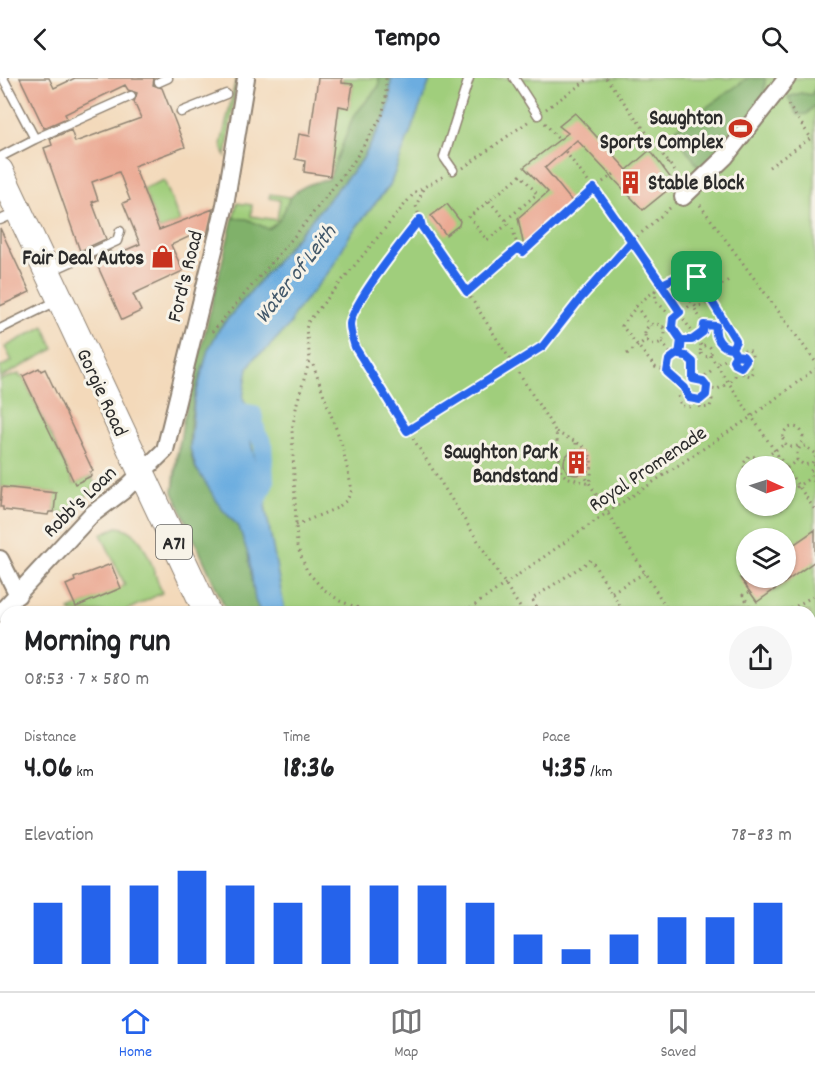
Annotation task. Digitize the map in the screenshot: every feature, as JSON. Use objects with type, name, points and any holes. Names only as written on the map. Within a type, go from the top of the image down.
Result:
[{"type":"main road","name":"Gorgie Road","points":[[0,171],[9,216],[47,272],[204,606]]},
{"type":"street","name":"Ford's Road","points":[[141,473],[162,456],[168,439],[225,205],[246,78]]},
{"type":"street","points":[[686,194],[715,168],[783,85]]},
{"type":"street","name":"Robb's Loan","points":[[7,606],[91,515],[123,491],[141,473]]},
{"type":"street","points":[[0,559],[18,595]]},
{"type":"lane","points":[[159,82],[168,78]]},
{"type":"lane","points":[[453,170],[444,157],[469,78]]},
{"type":"lane","points":[[514,78],[538,115]]},
{"type":"lane","points":[[2,82],[35,140]]},
{"type":"lane","points":[[181,112],[226,94]]},
{"type":"lane","points":[[0,157],[131,96]]},
{"type":"lane","points":[[47,272],[117,241],[120,231]]},
{"type":"lane","points":[[0,329],[60,299]]},
{"type":"path","points":[[209,342],[212,332],[298,232],[354,161],[382,116],[386,97],[386,78]]},
{"type":"path","points":[[606,78],[669,163],[686,194],[815,361]]},
{"type":"path","points":[[769,167],[812,138],[783,85]]},
{"type":"path","points":[[538,115],[559,140]]},
{"type":"path","points":[[566,151],[682,311],[702,347],[701,354],[710,355]]},
{"type":"path","points":[[663,168],[669,163]]},
{"type":"path","points":[[355,606],[331,596],[314,580],[297,546],[292,430],[310,359],[306,329],[308,322],[415,192],[453,170],[464,168]]},
{"type":"path","points":[[489,201],[512,227],[518,248],[523,252],[594,188],[617,172]]},
{"type":"path","points":[[521,175],[537,194],[507,222],[487,240],[469,217],[521,175]]},
{"type":"path","points":[[424,188],[416,206],[422,227],[467,292],[556,432],[561,472],[566,477],[590,484]]},
{"type":"path","points":[[407,431],[514,366],[548,342],[580,299],[632,241],[686,194]]},
{"type":"path","points":[[420,219],[383,265],[355,311],[350,326],[355,347],[519,606]]},
{"type":"path","points":[[467,292],[518,248]]},
{"type":"path","points":[[707,393],[712,399],[710,407],[701,408],[696,401],[687,396],[685,388],[667,372],[655,367],[622,326],[636,306],[662,284],[681,275],[695,275],[706,295],[728,323],[736,339],[732,348]]},
{"type":"path","points":[[670,279],[679,284],[682,292],[691,298],[704,325],[703,332],[697,338],[689,341],[681,340]]},
{"type":"path","points":[[663,327],[693,305],[704,306],[706,295],[730,279]]},
{"type":"path","points":[[655,290],[656,301],[673,318]]},
{"type":"path","points":[[691,298],[697,291],[706,295]]},
{"type":"path","points":[[636,306],[650,326]]},
{"type":"path","points":[[673,318],[672,327],[681,340],[679,355]]},
{"type":"path","points":[[704,325],[716,326],[728,323]]},
{"type":"path","points":[[647,339],[646,332],[650,326],[657,324],[663,327],[665,334],[662,341]]},
{"type":"path","points":[[716,326],[718,340],[724,347],[732,348],[738,355],[744,357],[753,371],[750,376],[742,374],[741,367]]},
{"type":"path","points":[[627,354],[647,339]]},
{"type":"path","points":[[647,339],[654,343],[662,341]]},
{"type":"path","points":[[662,341],[673,357]]},
{"type":"path","points":[[702,347],[710,347],[710,355],[778,456]]},
{"type":"path","points":[[730,381],[734,376],[738,355],[746,349],[752,352],[753,358],[741,367]]},
{"type":"path","points":[[667,372],[669,360],[673,357],[686,356],[693,362],[693,379],[678,396],[679,403],[690,407],[707,393],[706,375],[714,368]]},
{"type":"path","points":[[718,363],[735,364],[741,367]]},
{"type":"path","points":[[296,525],[337,508],[347,500],[352,490],[342,445],[313,365]]},
{"type":"path","name":"Royal Promenade","points":[[474,606],[608,512],[751,417],[815,369]]},
{"type":"path","points":[[693,379],[705,382]]},
{"type":"path","points":[[708,388],[716,390],[725,385]]},
{"type":"path","points":[[786,443],[785,431],[794,427],[800,430],[803,436],[797,452],[797,460],[804,465],[813,464]]},
{"type":"path","points":[[556,432],[590,451],[592,457],[590,484]]},
{"type":"path","points":[[576,443],[576,450],[584,451],[590,460],[588,470],[583,473],[647,572],[666,606]]},
{"type":"path","points":[[766,456],[786,443]]},
{"type":"path","points":[[786,443],[794,447],[808,446],[814,452],[810,478],[815,483]]},
{"type":"path","points":[[798,486],[810,478]]},
{"type":"path","points":[[796,483],[815,510]]},
{"type":"path","points":[[536,606],[532,599],[591,560],[620,606]]},
{"type":"path","points":[[612,592],[647,572]]},
{"type":"path","points":[[749,592],[743,595],[749,606]]},
{"type":"path","points":[[796,606],[815,595]]},
{"type":"green space","points":[[237,78],[226,156],[221,145]]},
{"type":"green space","points":[[342,78],[379,78],[379,86],[329,179],[339,106],[349,107],[353,85],[342,83]]},
{"type":"green space","points":[[379,78],[391,78],[390,102],[385,118],[362,160],[220,328],[206,359],[194,397],[190,436],[191,454],[196,469],[205,479],[221,507],[239,528],[247,548],[258,606],[224,606],[173,492],[183,421],[233,218],[247,219],[268,229],[278,221],[295,192],[329,179],[353,117],[379,86]]},
{"type":"green space","points":[[386,78],[815,78],[815,606],[224,606],[173,492],[176,457],[237,203],[252,205],[251,216],[277,220],[280,200],[269,198],[270,194],[314,201],[354,161]]},
{"type":"green space","points":[[748,78],[765,78],[764,103],[723,153],[718,151],[703,173],[673,131]]},
{"type":"green space","points":[[815,88],[815,105],[807,114],[798,115],[788,97],[801,93],[811,95]]},
{"type":"green space","points":[[164,180],[180,222],[159,230],[143,189]]},
{"type":"green space","points":[[44,326],[54,349],[0,378],[0,367],[12,361],[5,347]]},
{"type":"green space","points":[[19,374],[20,377],[23,376],[74,484],[91,476],[96,486],[68,515],[54,512],[55,493],[2,487],[0,502],[0,380]]},
{"type":"green space","points":[[117,527],[127,529],[135,535],[147,552],[162,593],[135,606],[78,606],[125,585],[101,534]]},
{"type":"water","name":"Water of Leith","points":[[391,78],[431,78],[390,185],[350,235],[331,269],[294,314],[291,323],[265,351],[255,357],[248,368],[243,398],[250,413],[251,442],[259,475],[257,483],[268,493],[265,505],[284,606],[258,606],[249,557],[239,527],[222,509],[196,468],[190,448],[194,402],[208,350],[220,328],[362,160],[385,118],[390,102]]},
{"type":"building","points":[[20,78],[49,78],[54,88],[75,78],[154,78],[153,85],[162,88],[185,147],[134,166],[159,230],[213,209],[207,235],[197,233],[171,245],[183,271],[133,294],[141,311],[122,320],[94,258],[110,251],[112,256],[140,244],[123,203],[130,200],[119,172],[92,182],[98,200],[92,202],[106,239],[80,251],[44,148],[52,145],[50,139],[71,130],[75,142],[141,118],[134,102],[137,93],[128,90],[125,85],[65,114],[67,118],[44,128]]},
{"type":"building","points":[[318,78],[342,78],[342,83],[353,84],[349,108],[339,106],[330,176],[304,172],[305,161],[295,159],[299,134],[310,136]]},
{"type":"building","points":[[575,113],[627,170],[650,150],[675,184],[643,210],[577,140],[545,168],[574,204],[524,247],[518,218],[548,192],[524,167],[568,133],[559,126]]},
{"type":"building","points":[[447,204],[460,221],[459,225],[446,235],[431,216]]},
{"type":"building","points":[[0,228],[30,292],[0,306]]},
{"type":"building","points":[[39,368],[41,371],[45,369],[93,471],[90,472],[91,476],[75,484],[23,376]]},
{"type":"building","name":"Saughton Park Bandstand","points":[[576,451],[581,452],[587,458],[587,468],[581,474],[576,475],[571,474],[565,468],[564,463],[565,458],[571,452]]},
{"type":"building","points":[[2,487],[56,493],[54,512],[49,512],[48,515],[3,510],[3,507],[0,507]]},
{"type":"building","points":[[815,530],[815,561],[796,574],[796,543]]},
{"type":"building","points":[[111,564],[121,588],[76,606],[66,585],[75,581],[74,578]]},
{"type":"building","points":[[747,588],[777,588],[757,602]]},
{"type":"waterway","points":[[226,409],[253,414],[257,434],[263,443],[265,482],[257,501],[248,506]]},
{"type":"place","name":"Saughton Sports Complex","points":[[741,129]]},
{"type":"place","name":"Stable Block","points":[[630,182]]},
{"type":"place","name":"Fair Deal Autos","points":[[162,257]]},
{"type":"place","name":"Saughton Park Bandstand","points":[[576,463]]},
{"type":"route","points":[[697,277],[693,274],[681,275],[662,284],[627,232],[594,188],[523,252],[518,248],[467,292],[434,241],[422,227],[420,219],[383,265],[355,311],[350,326],[351,334],[355,347],[407,431],[514,366],[548,342],[580,299],[632,241],[680,312],[673,318],[672,327],[681,340],[679,355],[686,356],[693,362],[695,371],[693,379],[703,381],[707,386],[704,398],[695,401],[689,398],[685,388],[667,372],[669,360],[679,355],[681,351],[681,340],[689,341],[699,336],[703,332],[704,325],[716,326],[715,332],[718,340],[724,347],[732,348],[736,355],[733,360],[735,364],[741,367],[746,360],[743,356],[736,355],[732,348],[736,341],[732,331],[711,298],[707,297],[697,277]]}]
